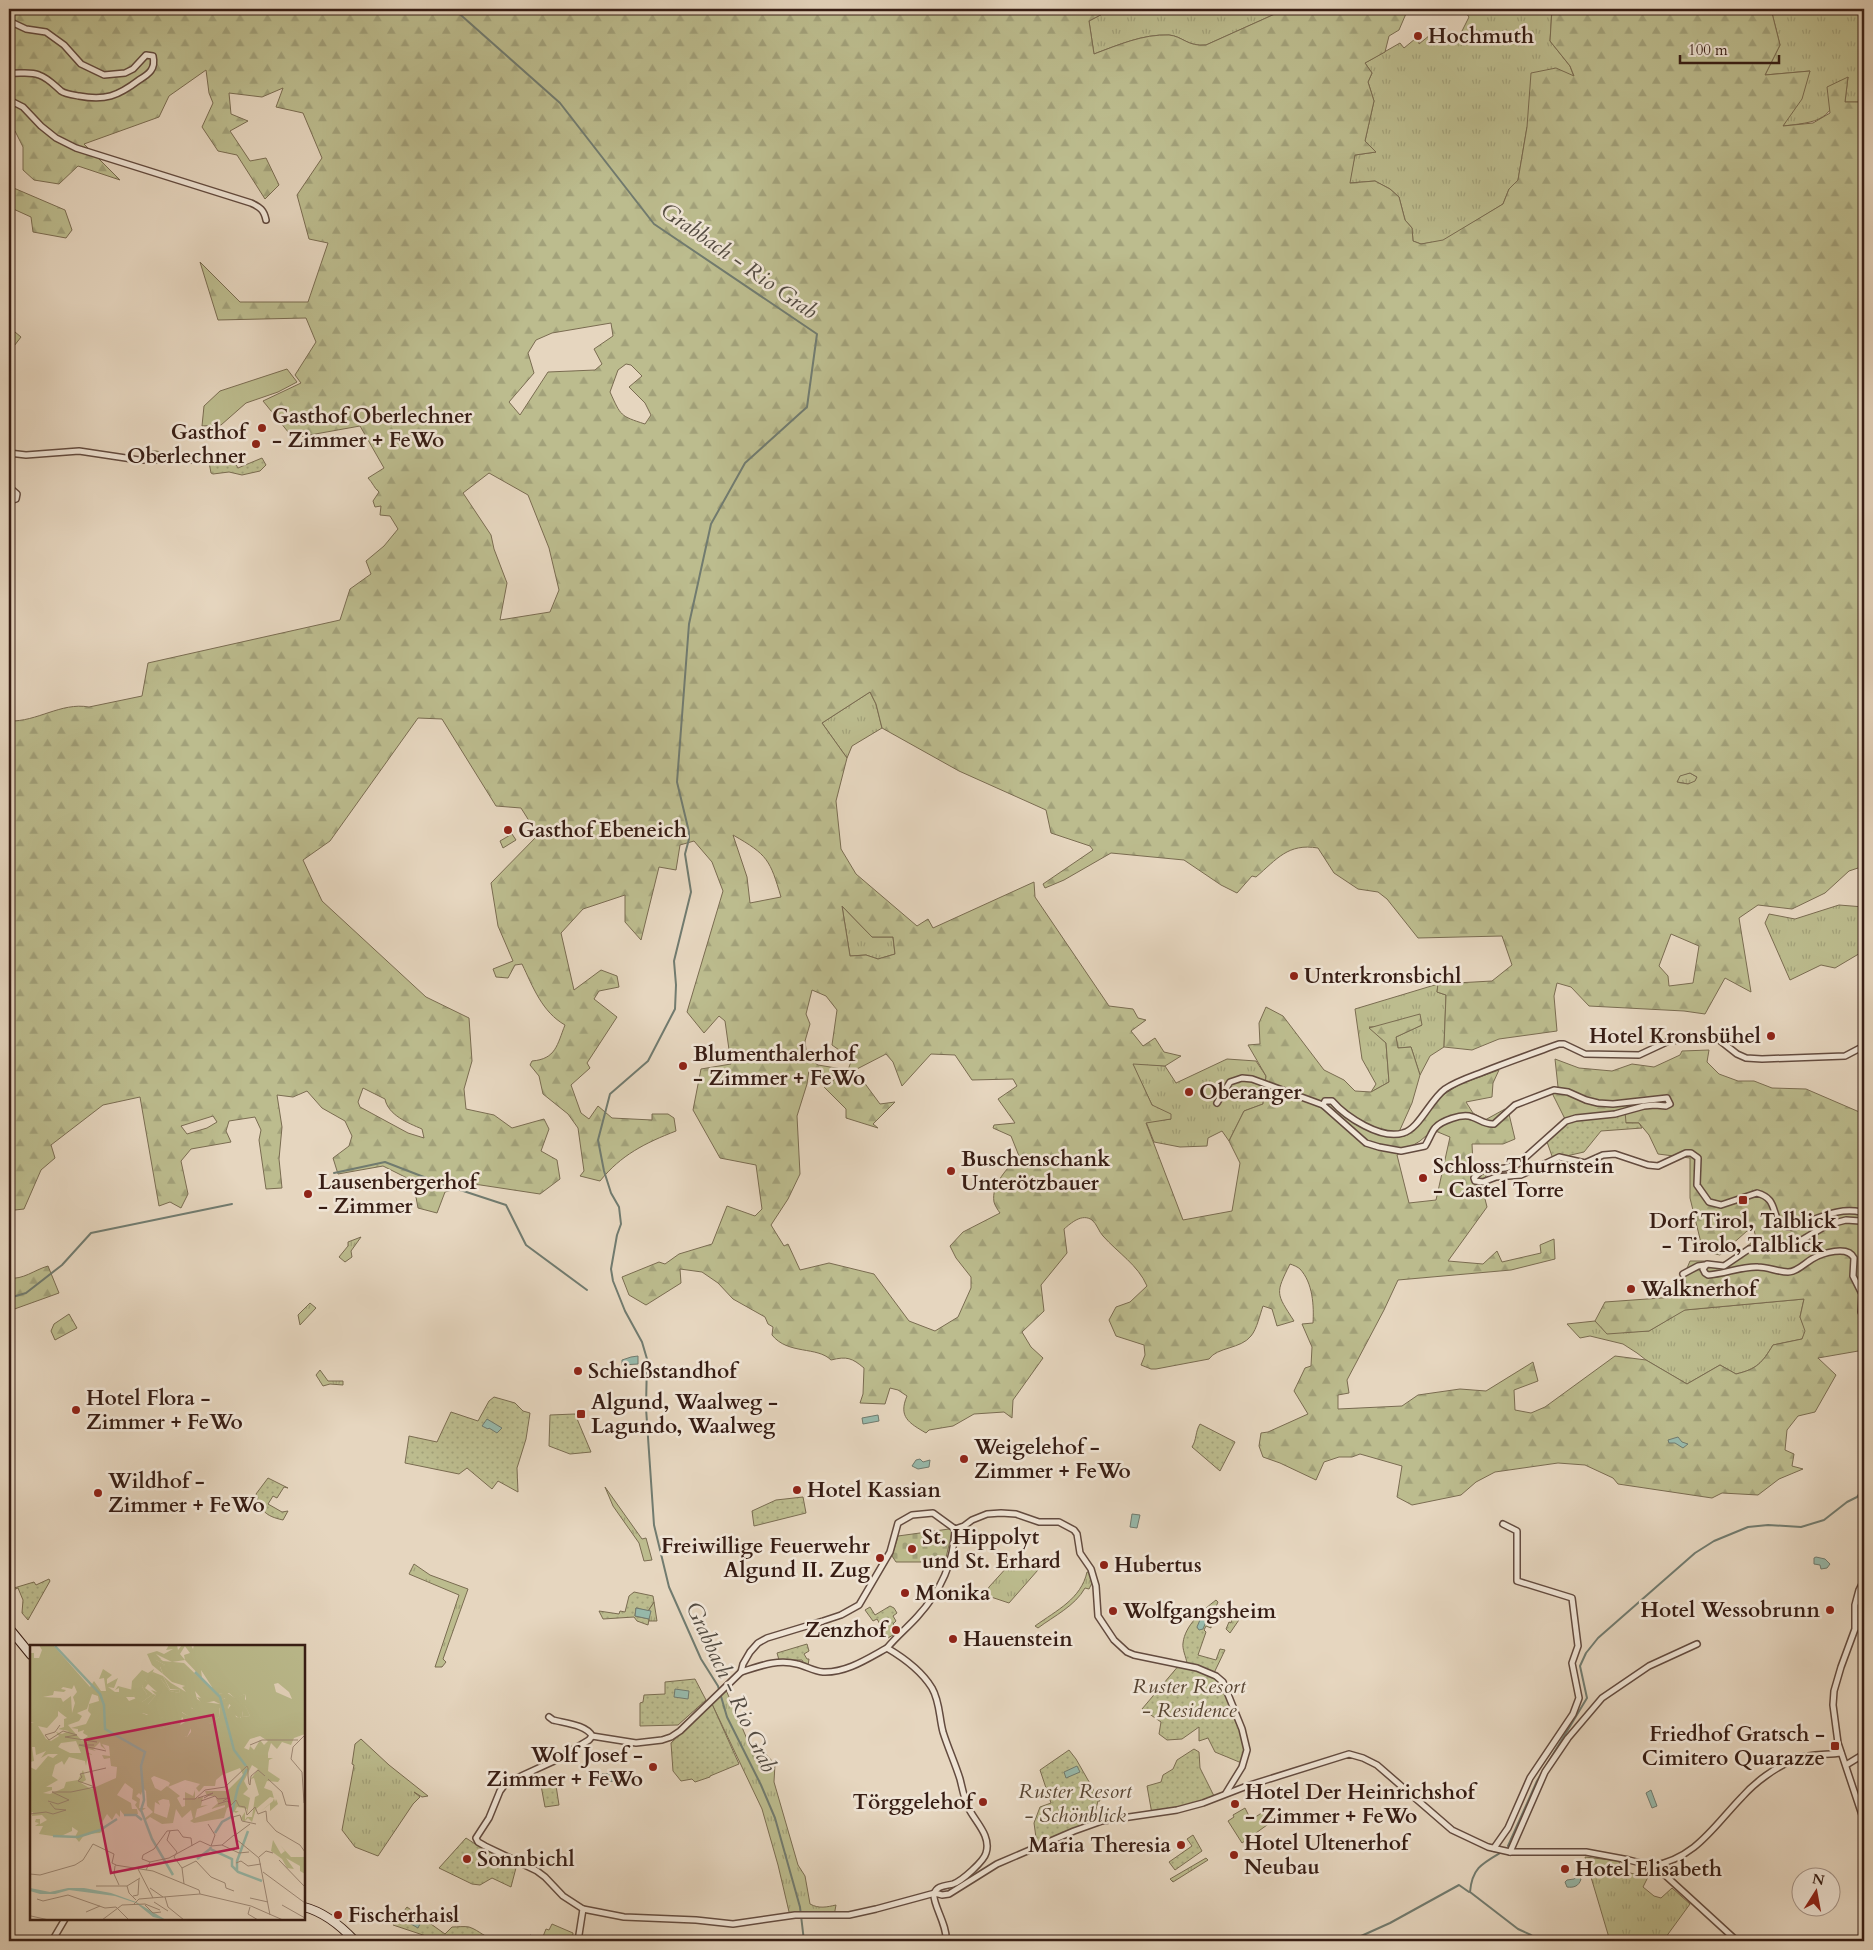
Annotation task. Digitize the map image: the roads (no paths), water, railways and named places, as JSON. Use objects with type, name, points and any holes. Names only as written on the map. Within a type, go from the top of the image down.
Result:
[{"type":"main road","points":[[9,1628],[30,1654]]},
{"type":"main road","points":[[305,1907],[325,1916],[343,1928],[355,1941]]},
{"type":"street","points":[[9,21],[26,28],[46,32],[64,45],[81,64],[104,75],[125,74],[133,69],[146,55],[153,56],[154,63],[151,71],[132,86],[111,97],[100,98],[62,92],[57,86],[39,74],[9,73]]},
{"type":"street","points":[[9,100],[22,107],[56,138],[76,148],[258,206],[264,212],[266,220]]},
{"type":"street","points":[[9,453],[26,455],[79,450],[139,460],[213,460]]},
{"type":"street","points":[[9,487],[17,494],[16,499],[9,501]]},
{"type":"street","points":[[1322,1105],[1326,1101],[1332,1101],[1342,1113],[1371,1128],[1384,1133],[1400,1134],[1413,1127],[1438,1094],[1455,1083],[1559,1044],[1564,1044],[1585,1054],[1639,1054],[1669,1041],[1708,1037],[1718,1040],[1737,1054],[1746,1058],[1762,1060],[1845,1056],[1864,1046]]},
{"type":"street","points":[[1217,1103],[1230,1082],[1242,1078],[1252,1079],[1322,1105],[1366,1143],[1401,1151],[1425,1146],[1435,1128],[1449,1121],[1462,1116],[1470,1116],[1484,1123],[1494,1124],[1515,1105],[1554,1090],[1568,1092],[1598,1103],[1613,1104],[1664,1097],[1670,1102],[1666,1106],[1644,1106],[1615,1114],[1576,1118],[1566,1121],[1518,1164],[1505,1168],[1481,1171],[1474,1178],[1475,1181],[1483,1182],[1496,1177],[1521,1175],[1559,1157],[1585,1163],[1603,1155],[1615,1154],[1648,1165],[1658,1166],[1686,1153],[1691,1153],[1698,1158],[1697,1185],[1709,1202],[1726,1204],[1757,1193],[1761,1194],[1773,1204],[1779,1223],[1788,1227],[1821,1215],[1837,1212],[1854,1211],[1862,1214],[1860,1220],[1846,1220],[1827,1225],[1787,1249],[1756,1248],[1749,1250],[1724,1266],[1698,1266],[1683,1274]]},
{"type":"street","points":[[1704,1265],[1704,1271],[1708,1275],[1757,1267],[1788,1272],[1794,1271],[1813,1258],[1823,1254],[1849,1252],[1854,1258],[1853,1276],[1862,1294],[1861,1312],[1864,1318]]},
{"type":"street","points":[[741,1672],[750,1652],[762,1640],[828,1619],[859,1605],[890,1552],[898,1523],[912,1515],[930,1512],[955,1529]]},
{"type":"street","points":[[955,1529],[987,1514],[1001,1513],[1016,1514],[1039,1522],[1059,1522],[1074,1530],[1077,1534],[1080,1552],[1091,1569],[1096,1586],[1098,1616],[1114,1640],[1127,1652],[1198,1669],[1216,1676],[1223,1682],[1242,1729],[1247,1750],[1242,1767],[1226,1794]]},
{"type":"street","points":[[1494,1848],[1508,1828],[1530,1778],[1573,1714],[1579,1698],[1572,1663],[1578,1646],[1572,1598],[1517,1581],[1517,1531],[1503,1524]]},
{"type":"street","points":[[592,1736],[636,1743],[662,1740],[680,1731],[741,1672],[779,1662],[823,1672],[839,1670],[863,1661],[887,1648],[900,1632],[917,1617],[944,1581],[953,1549],[955,1529]]},
{"type":"street","points":[[1864,1580],[1858,1590],[1855,1605],[1855,1630],[1834,1691],[1834,1721],[1841,1753],[1864,1822]]},
{"type":"street","points":[[1510,1852],[1545,1772],[1568,1738],[1602,1698],[1649,1666],[1697,1644]]},
{"type":"street","points":[[887,1648],[912,1665],[932,1689],[937,1699],[943,1731],[966,1804],[981,1826],[986,1842],[986,1854],[982,1860],[962,1879],[953,1884],[940,1887],[935,1893],[934,1900],[946,1932],[946,1941]]},
{"type":"street","points":[[549,1718],[584,1728],[590,1731],[592,1736]]},
{"type":"street","points":[[592,1736],[589,1740],[554,1761],[514,1778],[503,1786],[489,1818],[478,1833],[476,1840],[537,1871],[563,1896],[584,1909],[624,1917],[696,1920],[733,1924],[795,1915],[849,1915],[935,1893],[949,1894],[997,1864],[1102,1821],[1177,1810],[1203,1803],[1341,1755],[1352,1754],[1377,1765],[1452,1830],[1494,1848],[1510,1852],[1586,1852],[1652,1866],[1666,1876],[1737,1941]]},
{"type":"street","points":[[1652,1866],[1666,1863],[1695,1848],[1717,1827],[1742,1796],[1764,1778],[1796,1759],[1841,1753]]},
{"type":"street","points":[[1846,1765],[1864,1754]]},
{"type":"street","points":[[578,1941],[584,1909]]},
{"type":"street","points":[[52,1941],[64,1920]]},
{"type":"waterway","name":"Grabbach - Rio Grab","points":[[454,9],[560,103],[654,224],[817,334],[807,407],[745,463],[711,524],[689,624],[677,782],[689,832],[685,854],[691,892],[674,961],[675,1009],[648,1061],[610,1094],[598,1140],[604,1171],[611,1193],[619,1207],[621,1224],[617,1235],[611,1269],[613,1281],[625,1311],[642,1342],[647,1359],[646,1408],[654,1525],[669,1587],[701,1659],[718,1686],[727,1717],[761,1785],[775,1818],[800,1907],[804,1941]]},
{"type":"waterway","points":[[334,1173],[385,1162],[442,1184],[506,1205],[526,1245],[587,1290]]},
{"type":"waterway","points":[[9,1298],[26,1293],[62,1265],[91,1233],[232,1204]]},
{"type":"waterway","points":[[1508,1846],[1537,1781],[1587,1698],[1580,1666],[1586,1653],[1598,1638],[1695,1553],[1714,1541],[1748,1527],[1768,1525],[1801,1527],[1824,1520],[1847,1502],[1857,1497],[1864,1487]]},
{"type":"waterway","points":[[1500,1853],[1475,1872],[1470,1892],[1518,1929],[1541,1941]]},
{"type":"waterway","points":[[1350,1941],[1390,1923],[1459,1885],[1469,1892]]},
{"type":"place","name":"Hochmuth","points":[[1418,36]]},
{"type":"place","name":"Gasthof Oberlechner - Zimmer + FeWo","points":[[262,428]]},
{"type":"place","name":"Gasthof Oberlechner","points":[[256,444]]},
{"type":"place","name":"Gasthof Ebeneich","points":[[508,830]]},
{"type":"place","name":"Unterkronsbichl","points":[[1294,976]]},
{"type":"place","name":"Hotel Kronsbühel","points":[[1771,1036]]},
{"type":"place","name":"Blumenthalerhof - Zimmer + FeWo","points":[[683,1066]]},
{"type":"place","name":"Oberanger","points":[[1189,1092]]},
{"type":"place","name":"Buschenschank Unterötzbauer","points":[[951,1171]]},
{"type":"place","name":"Schloss Thurnstein - Castel Torre","points":[[1423,1178]]},
{"type":"place","name":"Lausenbergerhof - Zimmer","points":[[308,1194]]},
{"type":"place","name":"Dorf Tirol, Talblick - Tirolo, Talblick","points":[[1743,1200]]},
{"type":"place","name":"Walknerhof","points":[[1631,1289]]},
{"type":"place","name":"Schießstandhof","points":[[578,1371]]},
{"type":"place","name":"Hotel Flora - Zimmer + FeWo","points":[[76,1410]]},
{"type":"place","name":"Algund, Waalweg - Lagundo, Waalweg","points":[[581,1414]]},
{"type":"place","name":"Weigelehof - Zimmer + FeWo","points":[[964,1459]]},
{"type":"place","name":"Hotel Kassian","points":[[797,1490]]},
{"type":"place","name":"Wildhof - Zimmer + FeWo","points":[[98,1493]]},
{"type":"place","name":"St. Hippolyt und St. Erhard","points":[[912,1549]]},
{"type":"place","name":"Freiwillige Feuerwehr Algund II. Zug","points":[[880,1558]]},
{"type":"place","name":"Hubertus","points":[[1104,1565]]},
{"type":"place","name":"Monika","points":[[905,1593]]},
{"type":"place","name":"Hotel Wessobrunn","points":[[1830,1610]]},
{"type":"place","name":"Wolfgangsheim","points":[[1113,1611]]},
{"type":"place","name":"Zenzhof","points":[[896,1630]]},
{"type":"place","name":"Hauenstein","points":[[953,1639]]},
{"type":"place","name":"Friedhof Gratsch - Cimitero Quarazze","points":[[1835,1746]]},
{"type":"place","name":"Wolf Josef - Zimmer + FeWo","points":[[653,1767]]},
{"type":"place","name":"Törggelehof","points":[[983,1802]]},
{"type":"place","name":"Hotel Der Heinrichshof - Zimmer + FeWo","points":[[1235,1804]]},
{"type":"place","name":"Maria Theresia","points":[[1181,1845]]},
{"type":"place","name":"Hotel Ultenerhof Neubau","points":[[1234,1855]]},
{"type":"place","name":"Sonnbichl","points":[[467,1859]]},
{"type":"place","name":"Hotel Elisabeth","points":[[1565,1869]]},
{"type":"place","name":"Fischerhaisl","points":[[338,1915]]},
{"type":"park label","name":"Ruster Resort - Residence","points":[[1189,1698]]},
{"type":"park label","name":"Ruster Resort - Schönblick","points":[[1075,1803]]}]
